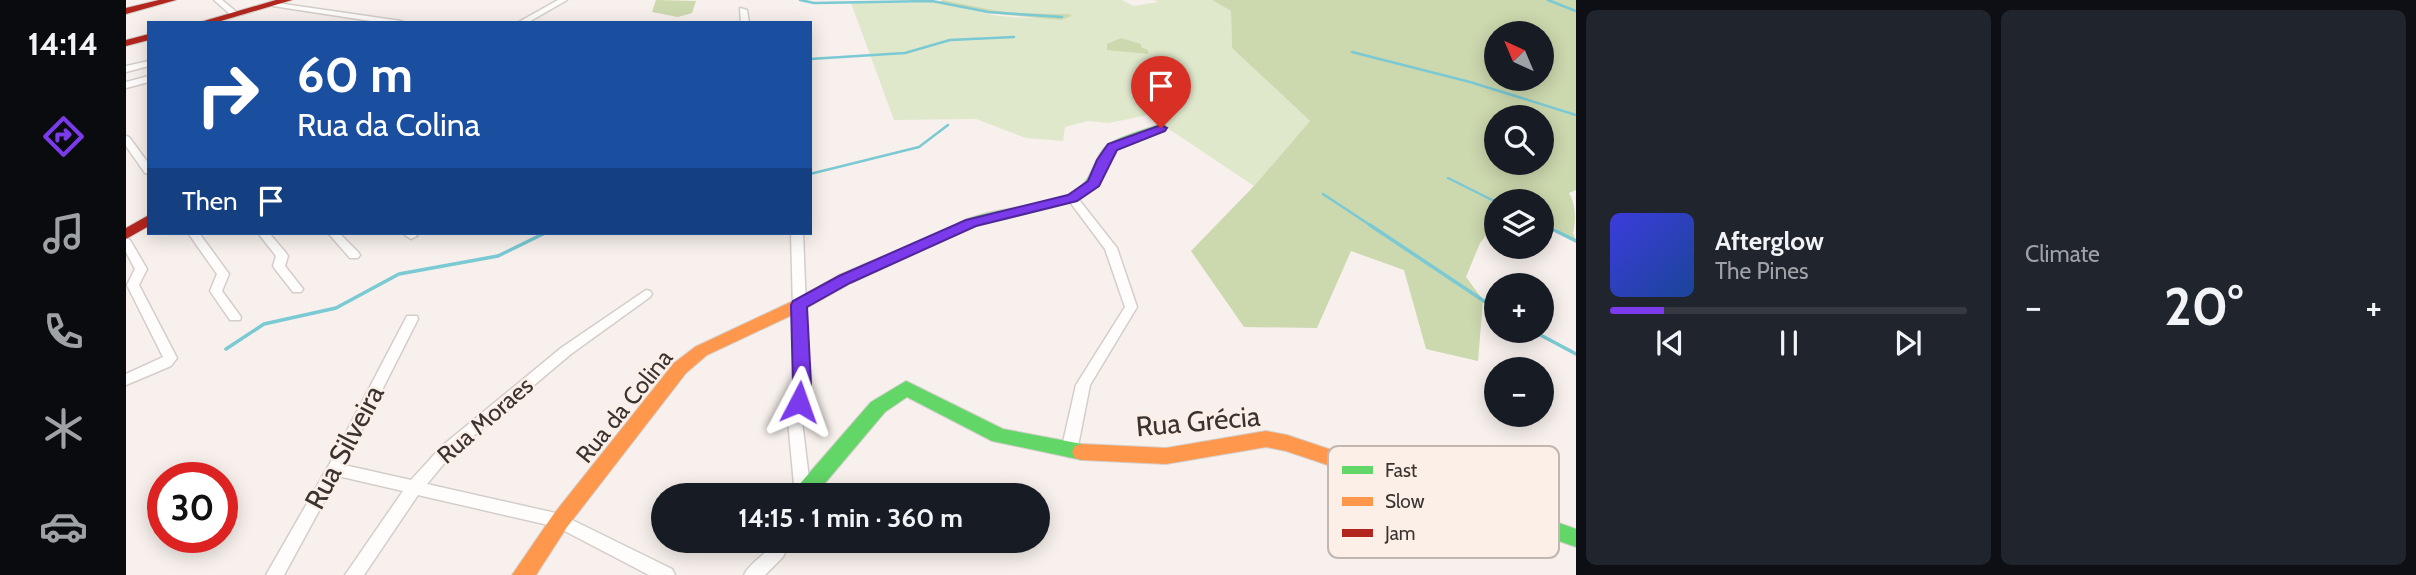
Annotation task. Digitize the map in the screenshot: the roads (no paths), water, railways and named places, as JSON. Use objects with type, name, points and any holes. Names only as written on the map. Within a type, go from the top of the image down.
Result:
[{"type":"street","points":[[126,11],[171,0]]},
{"type":"street","points":[[218,0],[235,14]]},
{"type":"street","points":[[525,21],[563,0]]},
{"type":"street","points":[[209,21],[280,2],[389,21]]},
{"type":"street","points":[[743,10],[745,21]]},
{"type":"street","points":[[126,43],[147,38]]},
{"type":"street","points":[[126,69],[147,64]]},
{"type":"street","points":[[126,85],[147,80]]},
{"type":"street","name":"Rua da Colina","points":[[523,575],[560,521],[680,368],[701,351],[799,305],[845,279],[971,223],[1072,198],[1094,183],[1103,160],[1112,147],[1161,128]]},
{"type":"street","points":[[126,139],[147,168]]},
{"type":"street","points":[[1069,451],[1083,385],[1130,307],[1111,248],[1072,198]]},
{"type":"street","points":[[126,235],[147,220]]},
{"type":"street","points":[[194,235],[223,274],[216,291],[234,317]]},
{"type":"street","points":[[265,235],[282,256],[279,266],[297,289]]},
{"type":"street","points":[[336,235],[354,255]]},
{"type":"street","points":[[797,235],[802,384],[795,421],[803,483]]},
{"type":"street","points":[[126,242],[141,270],[132,285],[170,358],[166,363],[126,380]]},
{"type":"street","name":"Rua Moraes","points":[[354,575],[415,487],[447,450],[566,351],[646,294]]},
{"type":"street","name":"Rua Silveira","points":[[275,575],[412,319]]},
{"type":"street","name":"Rua Grécia","points":[[813,483],[878,407],[906,388],[999,436],[1069,451],[1166,456],[1266,439],[1328,457]]},
{"type":"street","points":[[334,469],[560,521],[666,575]]},
{"type":"street","name":"Rua Grécia","points":[[1559,532],[1576,538]]},
{"type":"street","points":[[753,575],[776,553]]},
{"type":"waterway","points":[[800,0],[814,3],[932,1],[988,12],[1062,17]]},
{"type":"waterway","points":[[1548,0],[1576,11]]},
{"type":"waterway","points":[[812,59],[905,53],[950,40],[1014,37]]},
{"type":"waterway","points":[[1352,52],[1470,82],[1576,115]]},
{"type":"waterway","points":[[812,174],[919,147],[948,125]]},
{"type":"waterway","points":[[1448,178],[1484,196]]},
{"type":"waterway","points":[[1323,194],[1373,227]]},
{"type":"waterway","points":[[1373,227],[1484,301]]},
{"type":"waterway","points":[[1554,230],[1576,241]]},
{"type":"waterway","points":[[226,349],[264,324],[336,308],[399,274],[498,256],[541,235]]},
{"type":"waterway","points":[[1554,342],[1576,354]]}]
